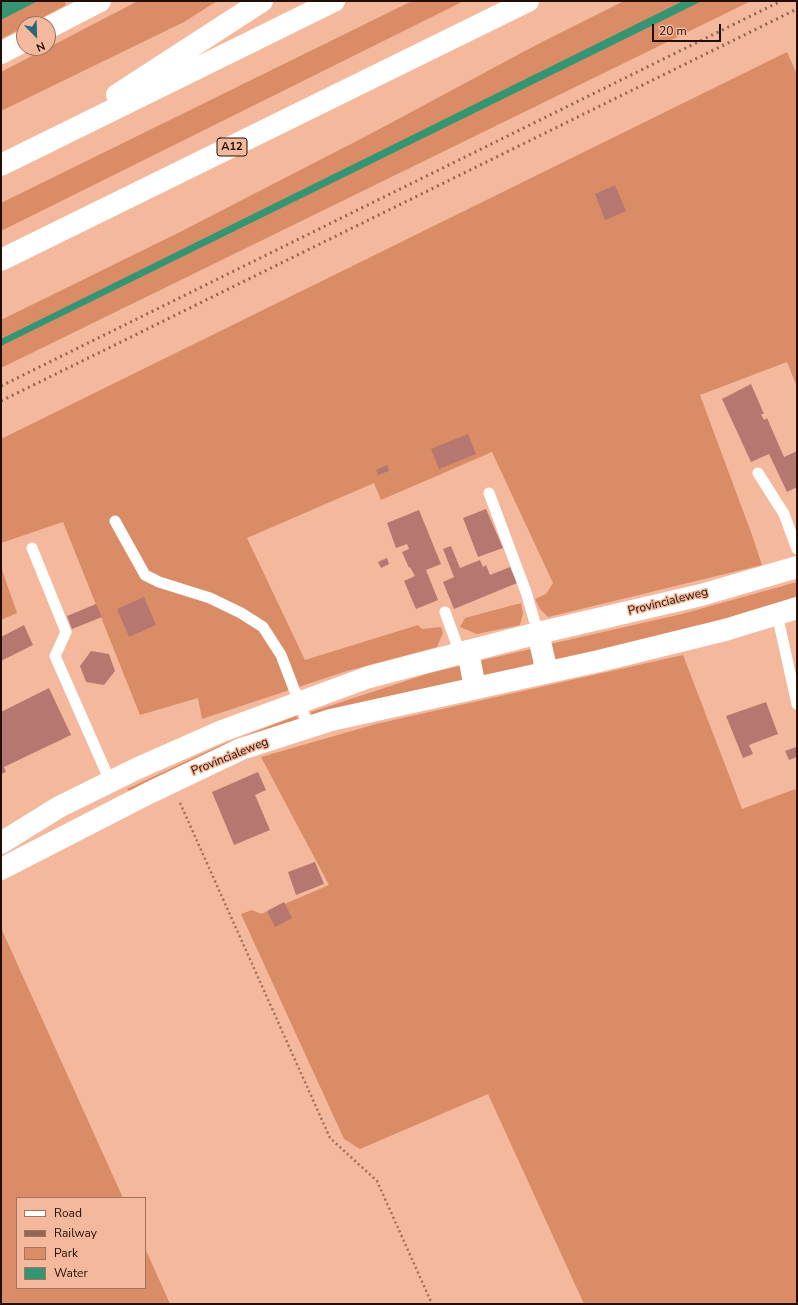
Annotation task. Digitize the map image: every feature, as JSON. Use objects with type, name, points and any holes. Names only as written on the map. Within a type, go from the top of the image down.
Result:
[{"type":"main road","points":[[56,24],[100,1]]},
{"type":"main road","points":[[30,151],[262,1]]},
{"type":"main road","points":[[1,165],[334,1]]},
{"type":"main road","name":"A12","points":[[1,260],[528,1]]},
{"type":"main road","points":[[1,52],[16,44]]},
{"type":"main road","name":"Provincialeweg","points":[[1,843],[59,807],[110,781],[222,731],[300,701],[369,677],[538,633],[701,595],[797,567]]},
{"type":"main road","name":"Provincialeweg","points":[[1,869],[170,782],[241,749],[331,720],[547,672],[717,632],[787,612]]},
{"type":"main road","points":[[538,633],[547,672]]},
{"type":"main road","points":[[464,652],[475,688]]},
{"type":"main road","name":"Provincialeweg","points":[[1,827],[59,807]]},
{"type":"lane","points":[[758,473],[784,514],[797,549]]},
{"type":"lane","points":[[489,493],[526,592],[538,633]]},
{"type":"lane","points":[[115,521],[145,575],[159,582],[210,598],[241,613],[263,627],[281,655],[300,701],[309,728]]},
{"type":"lane","points":[[32,548],[66,632],[55,656],[110,781]]},
{"type":"lane","points":[[445,612],[464,652]]},
{"type":"lane","points":[[787,612],[797,704]]},
{"type":"path","points":[[170,782],[330,1138],[378,1181],[432,1304]]},
{"type":"green space","points":[[38,1],[65,1],[66,5],[45,16],[16,16],[16,31],[1,39],[1,20]]},
{"type":"green space","points":[[138,1],[217,1],[184,22],[1,111],[1,72],[32,56],[56,56],[56,43]]},
{"type":"green space","points":[[412,1],[464,1],[1,231],[1,203]]},
{"type":"green space","points":[[624,1],[751,1],[1,368],[1,320],[180,232],[374,132],[538,44]]},
{"type":"green space","points":[[787,52],[797,74],[797,387],[787,362],[700,395],[762,565],[548,617],[540,609],[535,599],[546,594],[553,583],[492,452],[381,500],[374,483],[247,538],[305,660],[418,625],[422,629],[441,627],[443,633],[437,647],[347,671],[202,719],[198,698],[140,715],[63,522],[1,543],[1,439]]},
{"type":"green space","points":[[1,567],[17,613],[1,620]]},
{"type":"green space","points":[[797,582],[797,601],[558,662],[548,653],[546,645],[682,614]]},
{"type":"green space","points":[[521,603],[523,614],[520,625],[477,634],[460,627],[465,618]]},
{"type":"green space","points":[[535,648],[536,657],[532,666],[482,676],[475,662]]},
{"type":"green space","points":[[683,655],[742,809],[795,789],[797,793],[797,1304],[584,1304],[488,1094],[360,1149],[344,1139],[241,914],[252,910],[261,914],[329,885],[261,757],[376,724]]},
{"type":"green space","points":[[464,665],[465,680],[389,696],[312,716],[311,712],[430,673]]},
{"type":"green space","points":[[296,716],[299,721],[129,791],[127,789],[221,745]]},
{"type":"green space","points":[[1,928],[123,1197],[16,1197],[16,1289],[146,1289],[146,1250],[170,1304],[1,1304]]},
{"type":"water","points":[[1,1],[38,1],[1,20]]},
{"type":"water","points":[[683,1],[702,1],[1,346],[1,339]]},
{"type":"building","points":[[615,185],[626,211],[605,220],[595,194]]},
{"type":"building","points":[[751,384],[764,414],[761,414],[764,420],[767,418],[784,457],[797,451],[797,487],[787,492],[769,454],[751,462],[722,399]]},
{"type":"building","points":[[468,434],[476,454],[439,469],[431,449]]},
{"type":"building","points":[[387,465],[389,471],[378,475],[376,470]]},
{"type":"building","points":[[486,509],[503,548],[478,557],[463,518]]},
{"type":"building","points":[[419,510],[441,564],[426,570],[438,600],[416,609],[404,581],[415,576],[410,567],[409,568],[402,552],[409,549],[407,544],[396,548],[387,523]]},
{"type":"building","points":[[451,546],[460,568],[480,560],[483,567],[486,565],[490,575],[510,567],[517,583],[454,609],[443,582],[454,577],[443,549]]},
{"type":"building","points":[[387,558],[389,564],[381,568],[378,562]]},
{"type":"building","points":[[144,597],[156,625],[129,637],[117,609]]},
{"type":"building","points":[[96,604],[102,617],[72,629],[67,616]]},
{"type":"building","points":[[24,625],[33,645],[1,661],[1,637]]},
{"type":"building","points":[[91,651],[109,654],[115,671],[104,685],[86,682],[80,666]]},
{"type":"building","points":[[49,688],[71,735],[4,767],[6,772],[1,774],[1,712]]},
{"type":"building","points":[[766,702],[778,734],[749,745],[753,754],[743,758],[726,716]]},
{"type":"building","points":[[796,747],[797,757],[789,760],[785,751]]},
{"type":"building","points":[[258,772],[266,790],[255,795],[270,830],[234,845],[212,792]]},
{"type":"building","points":[[315,862],[324,884],[296,895],[288,872]]},
{"type":"building","points":[[284,902],[292,918],[275,927],[267,911]]},
{"type":"railway","points":[[1,386],[781,1]]},
{"type":"railway","points":[[1,401],[797,9]]}]
